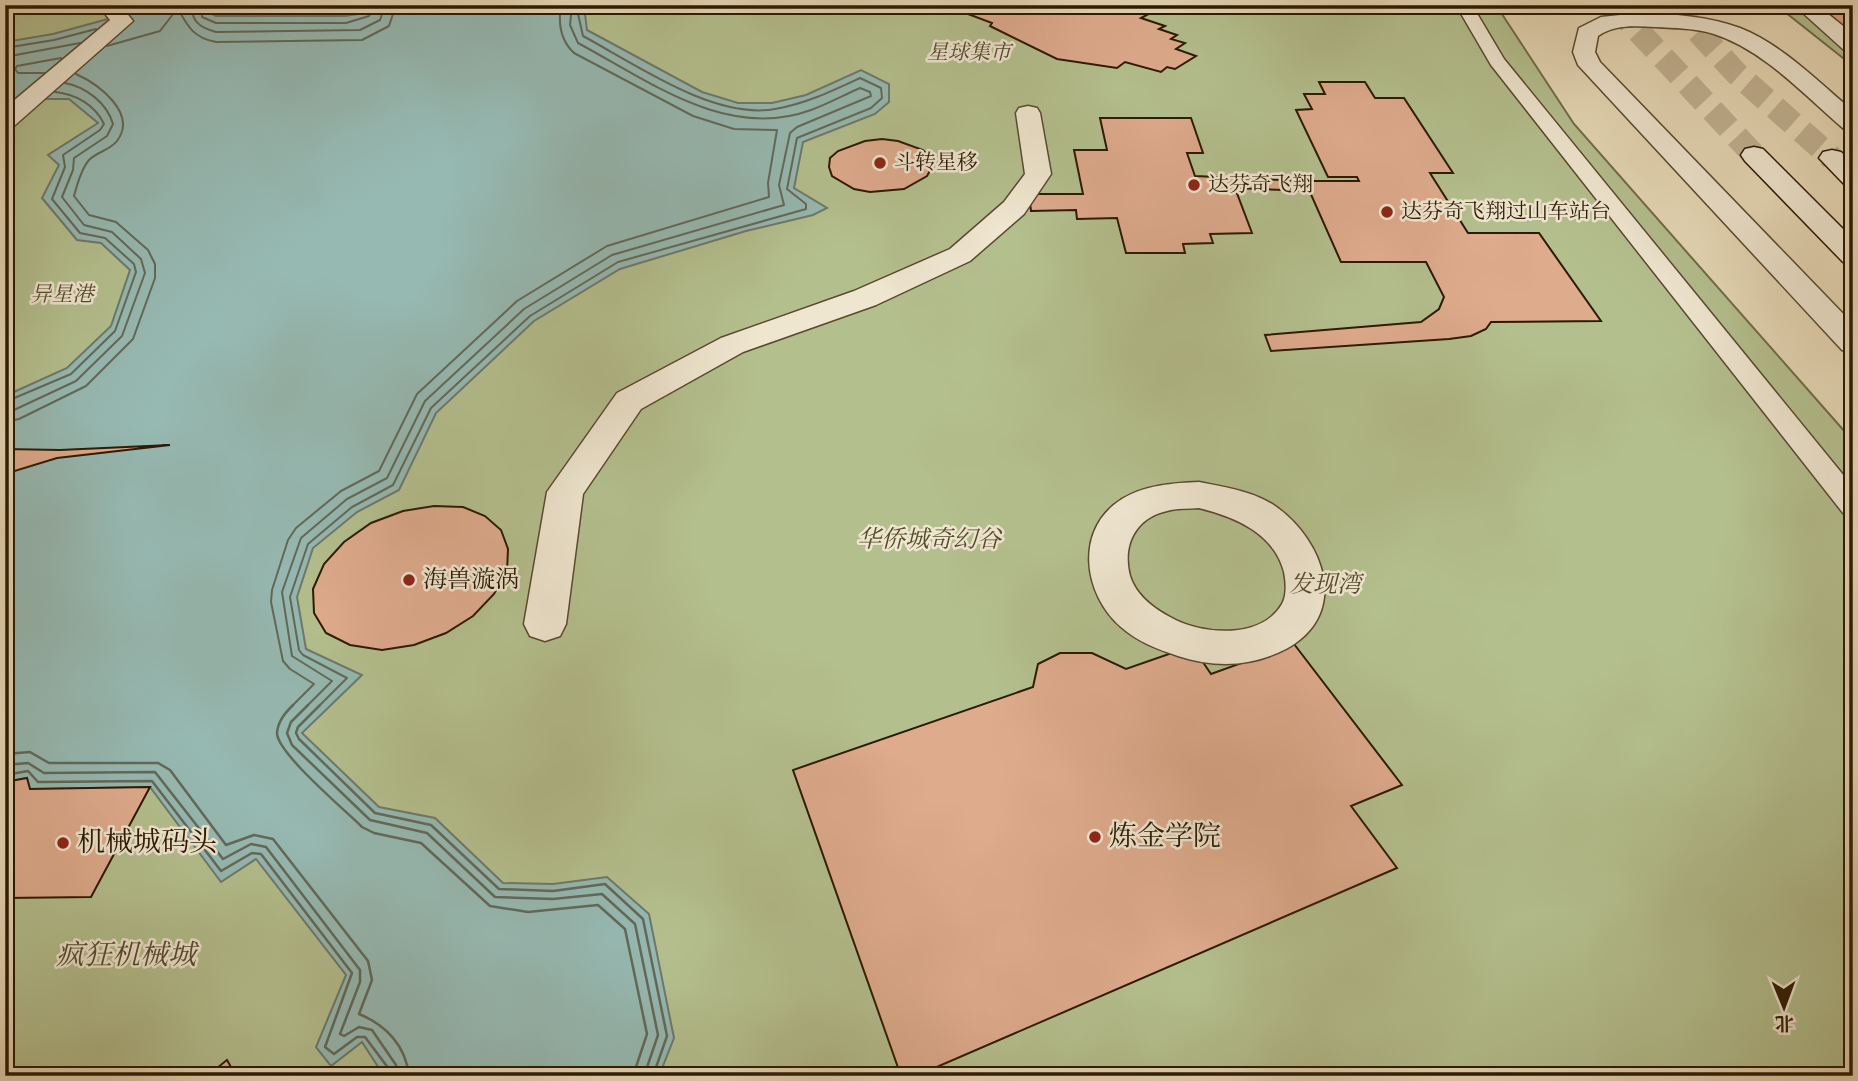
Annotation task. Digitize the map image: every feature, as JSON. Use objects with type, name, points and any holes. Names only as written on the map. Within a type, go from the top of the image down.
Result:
[{"type":"street","points":[[1804,5],[1853,46]]},
{"type":"street","points":[[5,121],[122,21],[109,6]]},
{"type":"street","points":[[1853,124],[1783,65],[1741,37],[1713,27],[1632,19],[1601,22],[1587,33],[1584,52],[1590,65],[1853,343]]},
{"type":"street","points":[[545,624],[565,492],[629,401],[732,345],[865,298],[960,254],[1014,208],[1038,174],[1028,113]]},
{"type":"street","points":[[1754,155],[1853,256]]},
{"type":"street","points":[[1832,158],[1853,178]]},
{"type":"street","points":[[1167,497],[1209,497],[1259,514],[1284,533],[1300,556],[1307,582],[1302,606],[1286,627],[1261,642],[1228,648],[1193,644],[1159,632],[1133,614],[1115,592],[1106,569],[1107,545],[1119,523],[1139,507],[1167,497]]},
{"type":"lane","points":[[1464,5],[1497,61],[1853,506]]},
{"type":"green space","name":"华侨城奇幻谷","points":[[5,5],[1496,5],[1574,124],[1853,441],[1853,1076],[5,1076]]},
{"type":"green space","points":[[1776,5],[1853,5],[1853,66]]},
{"type":"water","points":[[159,5],[213,5],[207,12],[216,16],[345,16],[358,14],[371,5],[597,5],[585,14],[587,30],[702,92],[738,103],[772,103],[806,95],[861,70],[889,84],[889,102],[875,114],[803,142],[794,188],[827,208],[813,215],[746,231],[620,269],[534,321],[436,413],[399,490],[357,512],[313,548],[297,597],[306,649],[362,675],[302,733],[379,807],[435,818],[503,883],[553,884],[607,877],[649,914],[674,1038],[659,1076],[384,1076],[362,1042],[331,1066],[316,1047],[346,975],[256,859],[221,882],[150,787],[30,789],[27,778],[5,782],[5,396],[67,368],[111,326],[130,270],[101,243],[77,240],[42,198],[59,165],[48,155],[98,123],[69,99],[5,99],[5,42],[53,34]]},
{"type":"building","points":[[944,5],[1165,5],[1141,18],[1165,26],[1159,29],[1177,35],[1171,39],[1185,43],[1176,49],[1196,56],[1175,69],[1167,67],[1161,72],[1125,62],[1117,68],[1057,59],[990,26],[992,23]]},
{"type":"building","points":[[1808,5],[1853,5],[1853,38]]},
{"type":"building","name":"达芬奇飞翔过山车站台","points":[[1319,82],[1365,82],[1375,98],[1404,98],[1453,173],[1430,173],[1468,233],[1539,233],[1601,321],[1491,322],[1486,329],[1471,336],[1449,339],[1271,351],[1265,335],[1421,322],[1439,309],[1444,297],[1426,262],[1341,262],[1305,181],[1359,181],[1357,177],[1328,177],[1296,110],[1312,109],[1304,94],[1325,94]]},
{"type":"building","name":"达芬奇飞翔","points":[[1100,118],[1191,118],[1203,153],[1187,153],[1195,176],[1305,181],[1309,191],[1235,188],[1252,233],[1210,234],[1213,243],[1183,244],[1185,253],[1126,253],[1117,218],[1077,219],[1076,210],[1031,211],[1029,194],[1083,194],[1074,150],[1107,150]]},
{"type":"building","name":"斗转星移","points":[[865,141],[898,141],[923,150],[930,158],[932,167],[927,176],[904,189],[870,192],[854,189],[832,176],[830,158],[838,151]]},
{"type":"building","points":[[170,445],[57,458],[5,474],[5,449],[60,450]]},
{"type":"building","name":"海兽漩涡","points":[[434,506],[463,507],[485,516],[501,530],[508,549],[507,571],[494,594],[473,616],[446,633],[414,645],[382,650],[350,645],[326,633],[314,613],[313,589],[324,564],[344,542],[371,523],[403,511]]},
{"type":"building","name":"炼金学院","points":[[1294,644],[1402,785],[1351,806],[1397,868],[916,1076],[901,1076],[793,770],[1033,687],[1038,664],[1060,653],[1092,653],[1126,669],[1192,646],[1211,674]]},
{"type":"building","name":"机械城码头","points":[[27,778],[30,789],[150,787],[91,897],[5,898],[5,782]]},
{"type":"building","points":[[227,1060],[236,1076],[207,1076]]},
{"type":"tunnel","points":[[1614,5],[1754,155]]},
{"type":"tunnel","points":[[1674,5],[1736,73],[1832,158]]},
{"type":"place","name":"斗转星移","points":[[880,163]]},
{"type":"place","name":"达芬奇飞翔","points":[[1194,185]]},
{"type":"place","name":"达芬奇飞翔过山车站台","points":[[1387,212]]},
{"type":"place","name":"海兽漩涡","points":[[409,580]]},
{"type":"place","name":"炼金学院","points":[[1095,837]]},
{"type":"place","name":"机械城码头","points":[[63,843]]},
{"type":"park label","name":"星球集市","points":[[969,53]]},
{"type":"park label","name":"异星港","points":[[62,295]]},
{"type":"park label","name":"发现湾","points":[[1325,585]]},
{"type":"park label","name":"疯狂机械城","points":[[126,956]]}]
